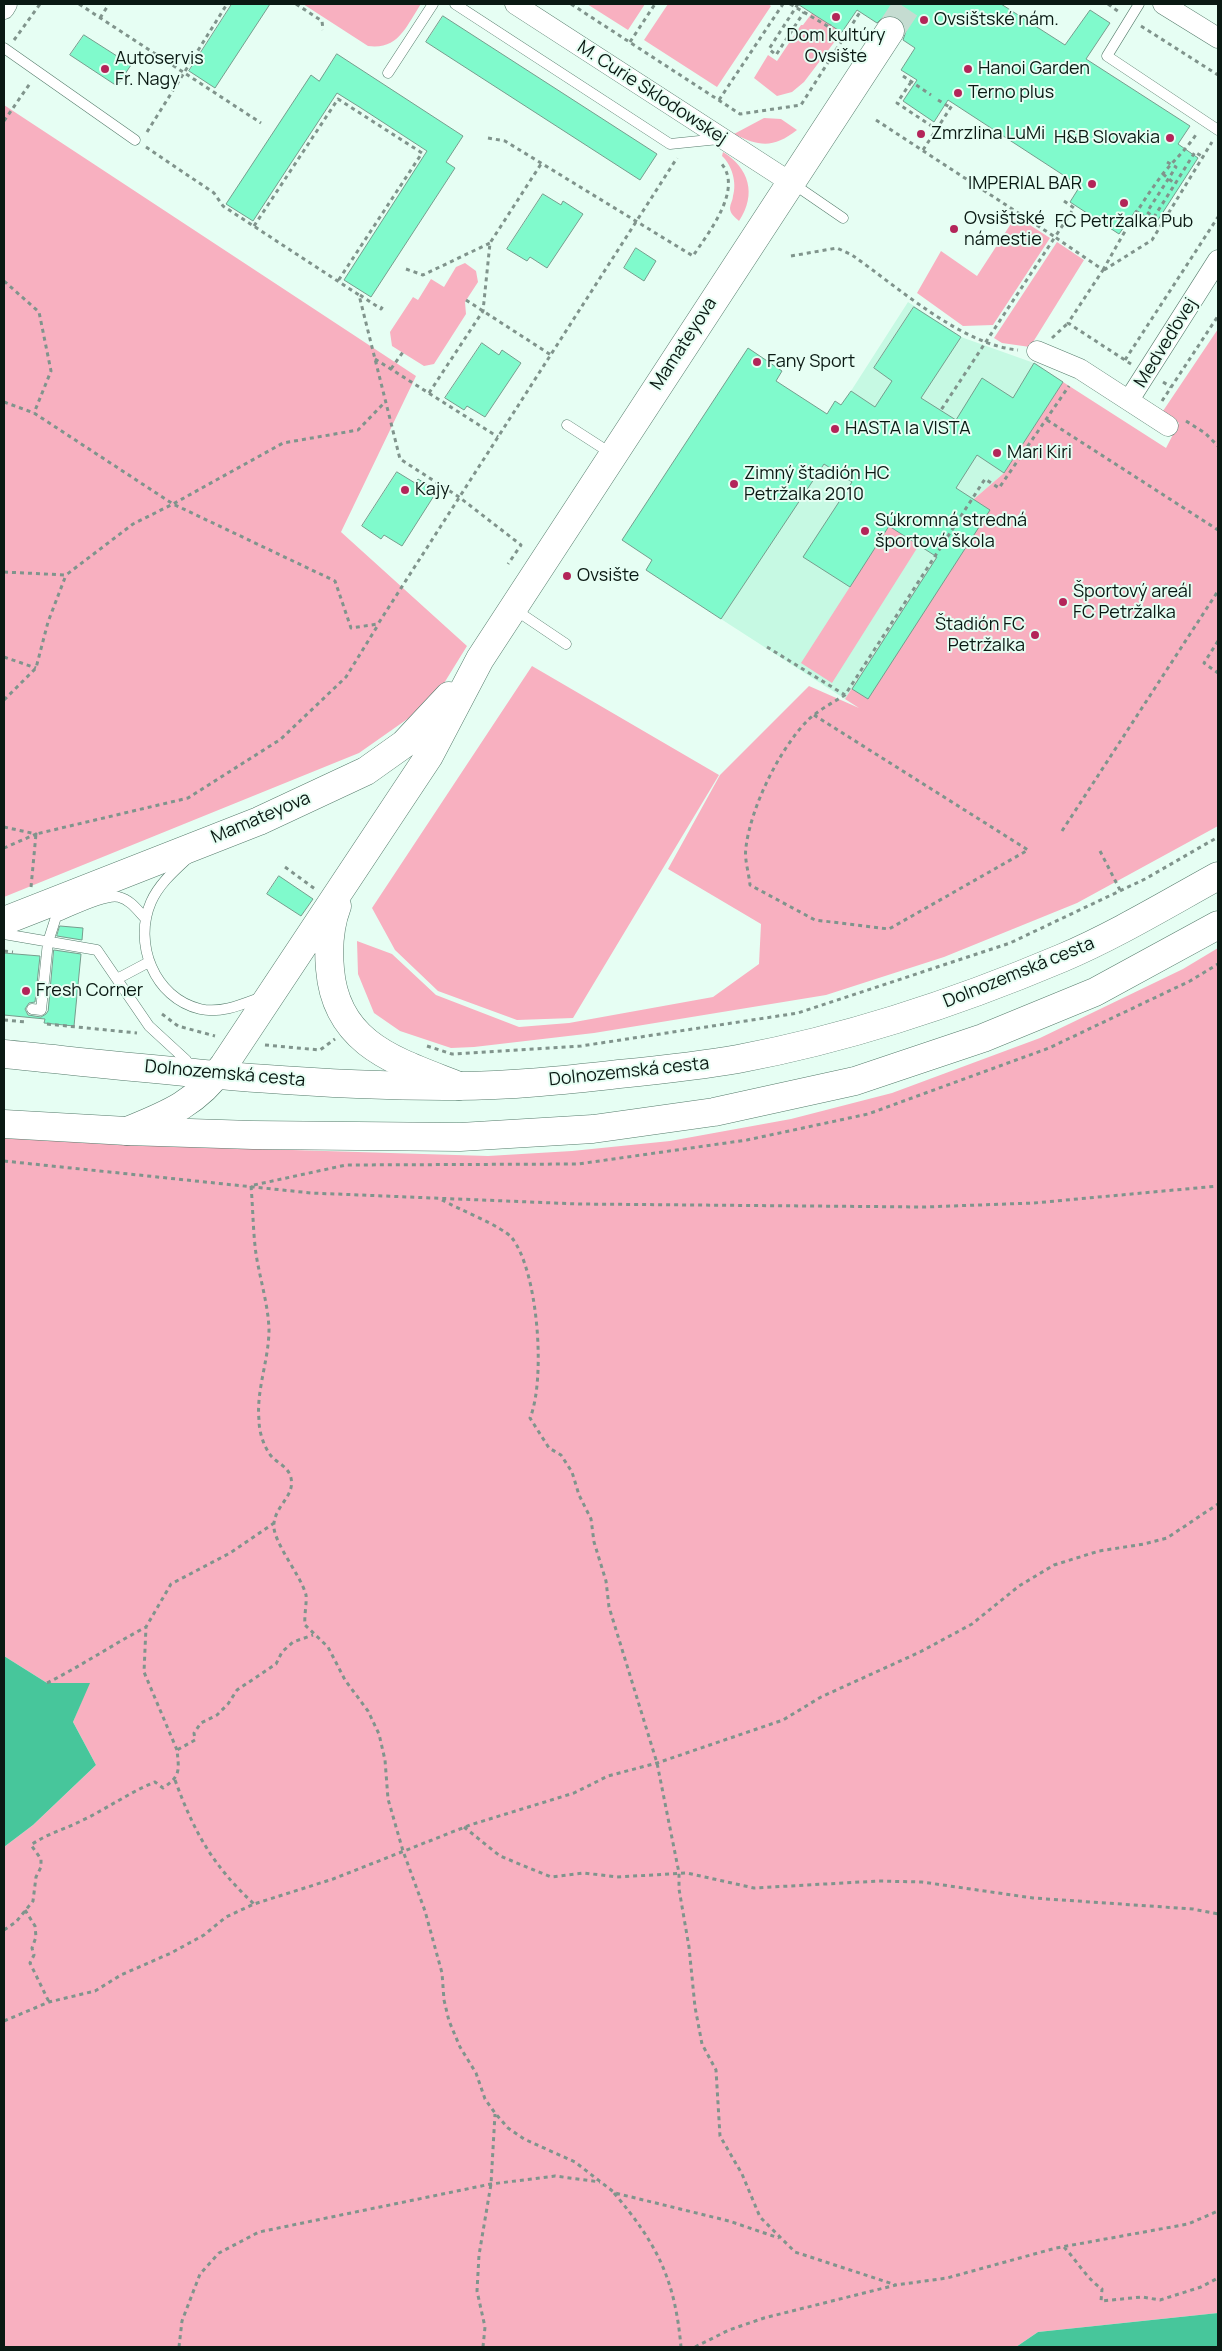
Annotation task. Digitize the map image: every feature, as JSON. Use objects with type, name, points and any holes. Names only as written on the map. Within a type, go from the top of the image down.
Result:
[{"type":"main road","name":"Mamateyova","points":[[127,1131],[182,1106],[203,1091],[206,1073],[270,994],[429,756],[480,659],[612,454],[890,31]]},
{"type":"main road","name":"Mamateyova","points":[[4,921],[287,808],[382,761],[422,727],[480,659]]},
{"type":"main road","name":"Dolnozemská cesta","points":[[4,1054],[336,1083],[461,1086],[582,1078],[716,1062],[772,1052],[840,1036],[970,995],[1064,957],[1218,876]]},
{"type":"main road","points":[[340,891],[332,918],[329,945],[332,982],[343,1016],[359,1036],[381,1052],[461,1086]]},
{"type":"main road","points":[[4,1124],[127,1131],[349,1136],[488,1136],[593,1129],[714,1112],[855,1081],[975,1041],[1095,992],[1218,925]]},
{"type":"street","points":[[4,9],[7,4]]},
{"type":"street","name":"M. Curie Sklodowskej","points":[[515,4],[790,182]]},
{"type":"street","points":[[1163,4],[1218,38]]},
{"type":"street","name":"Medveďovej","points":[[1129,400],[1218,260]]},
{"type":"street","points":[[1037,351],[1080,369],[1129,400],[1175,422]]},
{"type":"lane","points":[[388,73],[433,4]]},
{"type":"lane","points":[[455,4],[670,144],[723,139]]},
{"type":"lane","points":[[1139,4],[1107,56],[1216,135]]},
{"type":"lane","points":[[5,49],[138,142]]},
{"type":"lane","points":[[790,182],[843,218]]},
{"type":"lane","points":[[567,425],[612,454]]},
{"type":"lane","points":[[514,608],[566,644]]},
{"type":"lane","points":[[205,842],[165,880],[152,902],[146,919],[144,943],[149,962],[153,971],[168,990],[186,1004],[200,1009],[213,1010],[238,1006],[270,994]]},
{"type":"lane","points":[[32,1009],[41,1010],[48,942],[56,918],[105,898],[117,896],[124,899],[146,919]]},
{"type":"lane","points":[[4,934],[97,950],[149,1026],[186,1060],[206,1073]]},
{"type":"lane","points":[[117,979],[149,962]]},
{"type":"path","points":[[5,49],[40,4]]},
{"type":"path","points":[[79,4],[261,123]]},
{"type":"path","points":[[100,18],[109,4]]},
{"type":"path","points":[[227,4],[138,142],[214,193],[223,206],[381,308],[384,304]]},
{"type":"path","points":[[296,4],[322,21],[324,30]]},
{"type":"path","points":[[571,4],[740,114],[801,105],[860,12]]},
{"type":"path","points":[[630,42],[655,4]]},
{"type":"path","points":[[719,100],[783,4]]},
{"type":"path","points":[[790,4],[829,27],[830,24]]},
{"type":"path","points":[[798,4],[769,49],[776,54],[804,12]]},
{"type":"path","points":[[1108,4],[1218,75]]},
{"type":"path","points":[[4,121],[38,72]]},
{"type":"path","points":[[903,76],[931,95]]},
{"type":"path","points":[[911,82],[897,103],[936,129]]},
{"type":"path","points":[[254,226],[338,99],[422,153],[338,281]]},
{"type":"path","points":[[938,100],[950,108]]},
{"type":"path","points":[[923,150],[954,104]]},
{"type":"path","points":[[876,120],[1103,270]]},
{"type":"path","points":[[1103,270],[1152,240],[1216,135]]},
{"type":"path","points":[[488,138],[505,141],[693,256],[720,214],[729,189],[724,166],[718,160]]},
{"type":"path","points":[[4,848],[36,834],[188,798],[281,739],[346,677],[459,497],[638,222],[688,141]]},
{"type":"path","points":[[1171,387],[1068,323],[1103,270],[1133,218],[1163,174],[1191,142]]},
{"type":"path","points":[[1167,162],[1176,167],[1147,212],[1154,217],[1195,152],[1203,156]]},
{"type":"path","points":[[429,393],[483,311],[490,243],[541,164]]},
{"type":"path","points":[[1163,174],[1175,184]]},
{"type":"path","points":[[941,410],[1074,208],[1064,201]]},
{"type":"path","points":[[1125,360],[1218,217]]},
{"type":"path","points":[[406,269],[422,274],[490,243]]},
{"type":"path","points":[[791,256],[837,248],[852,255],[961,332],[1003,348],[1037,351]]},
{"type":"path","points":[[4,281],[39,312],[51,371],[34,413]]},
{"type":"path","points":[[359,294],[400,459],[459,497],[521,545],[508,564]]},
{"type":"path","points":[[466,300],[551,355]]},
{"type":"path","points":[[1160,406],[1218,316]]},
{"type":"path","points":[[391,369],[402,352]]},
{"type":"path","points":[[374,358],[498,436]]},
{"type":"path","points":[[814,715],[1028,850],[889,929],[815,920],[750,885],[746,848],[757,800],[777,763],[806,722],[814,715],[844,695],[985,480],[999,488],[1069,386]]},
{"type":"path","points":[[4,700],[36,668],[48,622],[66,575],[133,524],[174,504],[283,443],[358,430],[386,401]]},
{"type":"path","points":[[4,402],[34,413],[174,504],[335,581],[350,628],[378,624]]},
{"type":"path","points":[[1047,420],[1218,530]]},
{"type":"path","points":[[1175,422],[1205,432],[1218,446]]},
{"type":"path","points":[[4,572],[66,575]]},
{"type":"path","points":[[1062,831],[1218,591]]},
{"type":"path","points":[[1218,641],[1204,663],[1218,672]]},
{"type":"path","points":[[767,648],[844,695]]},
{"type":"path","points":[[4,657],[36,668]]},
{"type":"path","points":[[4,827],[36,834]]},
{"type":"path","points":[[29,911],[36,834]]},
{"type":"path","points":[[425,1046],[452,1054],[581,1046],[798,1013],[1010,943],[1120,890],[1218,837]]},
{"type":"path","points":[[1100,851],[1120,890]]},
{"type":"path","points":[[285,868],[340,891]]},
{"type":"path","points":[[4,1020],[33,1023]]},
{"type":"path","points":[[43,1024],[141,1034]]},
{"type":"path","points":[[4,1161],[345,1196],[579,1204],[924,1207],[1034,1203],[1218,1186]]},
{"type":"path","points":[[251,1186],[256,1254],[269,1330],[258,1420],[262,1438],[269,1454],[285,1466],[291,1478],[291,1492],[281,1506],[274,1523],[276,1540],[288,1556],[306,1595],[305,1625],[313,1635],[328,1647],[345,1680],[368,1711],[379,1734],[385,1760],[388,1799],[403,1851],[426,1911],[442,1973],[444,2000],[449,2021],[460,2047],[476,2073],[485,2100],[508,2128],[524,2139],[575,2162],[614,2193],[635,2217],[667,2272],[678,2311],[681,2347]]},
{"type":"path","points":[[442,1200],[491,1224],[511,1237],[525,1259],[534,1312],[540,1368],[536,1404],[530,1418],[549,1448],[562,1454],[572,1472],[579,1495],[591,1519],[594,1542],[606,1581],[609,1607],[657,1763],[679,1873],[679,1889],[702,2044],[716,2070],[720,2136],[742,2174],[760,2217],[795,2252],[896,2285]]},
{"type":"path","points":[[4,2021],[49,2002],[95,1991],[121,1975],[204,1935],[226,1917],[254,1904],[333,1879],[464,1827],[574,1793],[608,1776],[657,1763],[783,1720],[820,1697],[920,1652],[972,1624],[1019,1586],[1054,1565],[1099,1551],[1144,1544],[1167,1538],[1218,1504]]},
{"type":"path","points":[[4,1930],[16,1922],[33,1901],[36,1877],[41,1867],[41,1859],[31,1845],[42,1837],[81,1821],[136,1790],[155,1782],[162,1788],[175,1780],[179,1770],[177,1750],[144,1672],[146,1627],[171,1584],[230,1553],[274,1523]]},
{"type":"path","points":[[47,1683],[78,1668],[108,1647],[146,1627]]},
{"type":"path","points":[[177,1750],[195,1740],[194,1733],[201,1723],[217,1715],[228,1704],[237,1690],[276,1664],[287,1647],[293,1642],[313,1635]]},
{"type":"path","points":[[175,1780],[189,1817],[214,1861],[235,1886],[254,1904]]},
{"type":"path","points":[[464,1827],[500,1856],[551,1876],[584,1874],[617,1877],[679,1873],[715,1878],[754,1888],[879,1881],[922,1882],[1033,1898],[1193,1909],[1218,1914]]},
{"type":"path","points":[[25,1910],[35,1926],[36,1937],[32,1948],[34,1955],[30,1963],[49,2002]]},
{"type":"path","points":[[483,2347],[485,2327],[477,2291],[480,2255],[491,2184],[495,2113]]},
{"type":"path","points":[[179,2347],[182,2321],[200,2274],[219,2253],[259,2232],[491,2184],[555,2176],[601,2182]]},
{"type":"path","points":[[614,2193],[729,2221],[779,2238]]},
{"type":"path","points":[[695,2347],[729,2330],[764,2318],[896,2285],[947,2278],[1064,2247],[1188,2224],[1218,2211]]},
{"type":"path","points":[[1064,2247],[1084,2270],[1091,2282],[1102,2290],[1101,2301],[1142,2297],[1160,2300],[1201,2287],[1218,2278]]},
{"type":"shaded area","points":[[303,4],[421,4],[401,35],[387,44],[368,46]]},
{"type":"shaded area","points":[[587,4],[645,4],[628,30]]},
{"type":"shaded area","points":[[668,4],[768,4],[771,6],[717,87],[644,40]]},
{"type":"shaded area","points":[[812,13],[842,32],[804,82],[792,92],[777,96],[754,78],[768,55],[777,61],[801,25]]},
{"type":"shaded area","points":[[4,105],[416,376],[341,532],[467,646],[433,701],[359,753],[4,897]]},
{"type":"shaded area","points":[[764,118],[781,119],[797,130],[781,140],[767,144],[734,134]]},
{"type":"shaded area","points":[[723,152],[739,166],[748,182],[748,201],[739,221],[730,210],[733,199],[734,180],[731,169],[722,156]]},
{"type":"shaded area","points":[[1016,216],[1050,238],[993,325],[963,326],[917,293],[941,251],[977,276]]},
{"type":"shaded area","points":[[1057,242],[1084,260],[1030,347],[1002,343],[994,338]]},
{"type":"shaded area","points":[[465,263],[476,271],[478,282],[465,302],[466,314],[434,364],[424,366],[392,346],[390,332],[413,297],[418,300],[431,279],[444,287],[456,267]]},
{"type":"shaded area","points":[[908,302],[961,337],[1034,363],[1063,382],[1004,473],[974,499],[845,699],[721,619],[864,400],[851,391]]},
{"type":"shaded area","points":[[1218,329],[1218,826],[1077,903],[944,957],[826,995],[594,1033],[451,1048],[400,1031],[374,1013],[358,974],[357,941],[392,954],[436,995],[519,1027],[569,1023],[713,997],[759,964],[761,924],[668,869],[720,775],[809,686],[859,708],[845,699],[974,499],[1004,473],[1063,382],[1166,448],[1179,423],[1163,411]]},
{"type":"shaded area","points":[[889,526],[919,545],[832,683],[801,663]]},
{"type":"shaded area","points":[[532,666],[719,775],[573,1018],[517,1020],[438,991],[395,950],[372,908]]},
{"type":"shaded area","points":[[1218,948],[1218,2313],[1038,2332],[1016,2347],[4,2347],[4,1847],[33,1825],[96,1765],[73,1722],[89,1683],[47,1683],[4,1656],[4,1136],[260,1149],[488,1156],[572,1151],[670,1141],[791,1119],[892,1093],[1040,1038],[1183,969]]},
{"type":"shaded area","points":[[4,1656],[47,1683],[90,1683],[73,1722],[96,1765],[33,1825],[4,1847]]},
{"type":"shaded area","points":[[1218,2313],[1218,2347],[1016,2347],[1038,2332]]},
{"type":"building","points":[[232,4],[270,4],[215,88],[189,71]]},
{"type":"building","points":[[798,4],[1001,4],[1065,45],[1090,10],[1110,23],[1086,59],[1190,126],[1178,144],[1198,158],[1156,223],[1136,210],[1119,234],[1070,202],[1080,186],[948,100],[934,122],[903,101],[917,80],[901,70],[915,48],[903,40],[906,31],[904,24],[899,18],[890,15],[883,17],[877,23],[857,10],[842,32]]},
{"type":"building","points":[[443,16],[657,154],[640,180],[426,42]]},
{"type":"building","points":[[84,35],[131,65],[117,86],[70,55]]},
{"type":"building","points":[[337,54],[463,136],[446,162],[455,168],[371,297],[344,280],[427,151],[361,108],[337,93],[253,221],[226,204],[311,75],[319,81]]},
{"type":"building","points":[[543,194],[561,205],[563,201],[583,214],[547,268],[530,257],[527,261],[507,249]]},
{"type":"building","points":[[636,248],[656,261],[644,281],[624,268]]},
{"type":"building","points":[[914,307],[961,337],[921,398],[956,420],[982,378],[1013,398],[1034,363],[1063,382],[1004,473],[977,455],[956,488],[990,510],[868,699],[852,689],[937,557],[889,526],[850,587],[803,557],[852,482],[824,464],[721,619],[646,570],[652,560],[622,540],[748,348],[782,371],[776,381],[827,414],[835,401],[841,405],[851,391],[875,407],[892,381],[874,368]]},
{"type":"building","points":[[482,343],[499,355],[502,350],[521,363],[485,417],[467,406],[464,410],[445,398]]},
{"type":"building","points":[[397,472],[415,483],[418,479],[437,491],[402,546],[384,535],[381,539],[362,526]]},
{"type":"building","points":[[279,876],[313,899],[301,916],[267,894]]},
{"type":"building","points":[[60,926],[83,928],[82,940],[57,936]]},
{"type":"building","points":[[54,950],[81,954],[74,1026],[44,1023],[45,1019],[4,1015],[4,953],[40,956],[35,1002],[29,1003],[25,1009],[28,1015],[41,1017],[48,1011]]},
{"type":"tunnel","points":[[890,31],[908,4]]},
{"type":"place","name":"Dom kultúry Ovsište","points":[[836,17]]},
{"type":"place","name":"Ovsištské nám.","points":[[924,20]]},
{"type":"place","name":"Autoservis Fr. Nagy","points":[[105,69]]},
{"type":"place","name":"Hanoi Garden","points":[[968,69]]},
{"type":"place","name":"Terno plus","points":[[958,93]]},
{"type":"place","name":"Zmrzlina LuMi","points":[[921,134]]},
{"type":"place","name":"H&B Slovakia","points":[[1170,138]]},
{"type":"place","name":"IMPERIAL BAR","points":[[1092,184]]},
{"type":"place","name":"FC Petržalka Pub","points":[[1124,203]]},
{"type":"place","name":"Ovsištské námestie","points":[[954,229]]},
{"type":"place","name":"Fany Sport","points":[[757,362]]},
{"type":"place","name":"HASTA la VISTA","points":[[835,429]]},
{"type":"place","name":"Mari Kiri","points":[[997,453]]},
{"type":"place","name":"Zimný štadión HC Petržalka 2010","points":[[734,484]]},
{"type":"place","name":"Kajy","points":[[405,490]]},
{"type":"place","name":"Súkromná stredná športová škola","points":[[865,531]]},
{"type":"place","name":"Ovsište","points":[[567,576]]},
{"type":"place","name":"Športový areál FC Petržalka","points":[[1063,602]]},
{"type":"place","name":"Štadión FC Petržalka","points":[[1035,635]]},
{"type":"place","name":"Fresh Corner","points":[[26,991]]}]
